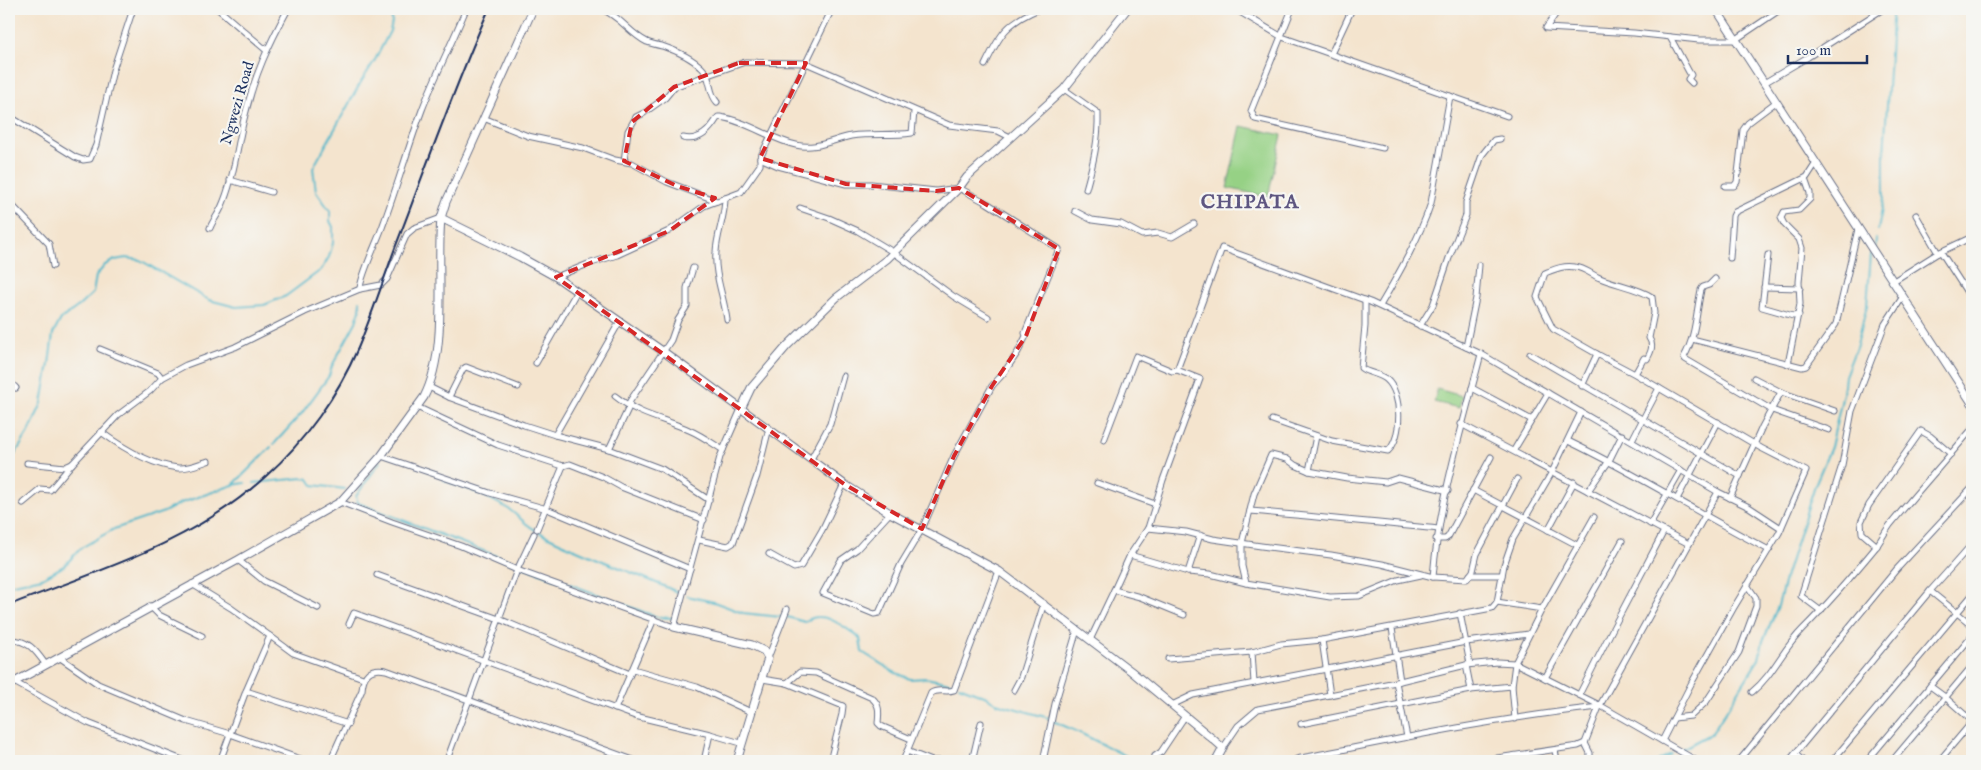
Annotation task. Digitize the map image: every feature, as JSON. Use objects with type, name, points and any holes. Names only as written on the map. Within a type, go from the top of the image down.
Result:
[{"type":"street","points":[[9,116],[75,157],[83,160],[90,159],[96,145],[114,70],[133,9]]},
{"type":"street","points":[[218,9],[266,50]]},
{"type":"street","name":"Ngwezi Road","points":[[210,228],[213,218],[221,209],[230,180],[253,85],[266,50],[288,9]]},
{"type":"street","points":[[360,289],[360,282],[373,253],[424,105],[452,46],[466,9]]},
{"type":"street","points":[[11,683],[238,560],[340,502],[381,456],[417,407],[429,387],[436,363],[441,218],[446,202],[485,113],[533,9]]},
{"type":"street","points":[[601,9],[614,15],[632,32],[648,43],[678,52],[692,59],[707,75],[712,98],[717,102]]},
{"type":"street","points":[[556,277],[617,255],[669,231],[704,206],[740,192],[760,165],[760,158],[832,9]]},
{"type":"street","points":[[985,64],[997,39],[1018,17],[1039,9]]},
{"type":"street","points":[[674,627],[723,450],[751,388],[786,346],[836,298],[893,252],[959,188],[967,177],[1064,89],[1127,9]]},
{"type":"street","points":[[1235,9],[1282,37],[1507,116]]},
{"type":"street","points":[[1292,9],[1251,111],[1252,116],[1255,119],[1383,148]]},
{"type":"street","points":[[1331,54],[1352,9]]},
{"type":"street","points":[[1559,9],[1546,28],[1634,33],[1670,38],[1735,40],[1781,9]]},
{"type":"street","points":[[1716,9],[1972,403]]},
{"type":"street","points":[[1764,83],[1808,58],[1883,9]]},
{"type":"street","points":[[1670,38],[1689,72],[1688,79],[1692,83]]},
{"type":"street","points":[[624,161],[628,131],[636,117],[665,98],[674,87],[745,62],[806,63],[949,126],[998,131],[1010,138]]},
{"type":"street","points":[[1064,89],[1098,113],[1094,161],[1086,189]]},
{"type":"street","points":[[1380,306],[1404,266],[1431,203],[1450,96]]},
{"type":"street","points":[[1725,186],[1734,186],[1737,182],[1741,135],[1744,127],[1776,102]]},
{"type":"street","points":[[683,138],[692,139],[701,136],[718,117],[740,122],[771,137],[807,147],[816,146],[851,136],[910,133],[914,125],[914,112]]},
{"type":"street","points":[[485,113],[486,119],[516,132],[549,142],[583,148],[615,160],[636,165],[660,179],[717,201]]},
{"type":"street","points":[[1420,326],[1433,306],[1466,215],[1466,202],[1482,156],[1494,140],[1500,139]]},
{"type":"street","points":[[760,158],[778,166],[846,184],[871,184],[936,191],[959,188],[987,203],[1059,250],[1024,333],[1026,336],[1018,352],[992,386],[959,447],[922,529],[900,564],[879,613],[874,614],[824,593],[840,560],[857,549],[890,514]]},
{"type":"street","points":[[1730,258],[1733,216],[1735,212],[1805,178],[1811,174],[1816,164]]},
{"type":"street","points":[[1788,364],[1799,315],[1802,244],[1800,239],[1784,224],[1781,218],[1784,212],[1799,210],[1810,199],[1805,178]]},
{"type":"street","points":[[230,180],[271,192]]},
{"type":"street","points":[[725,198],[725,213],[716,250],[716,270],[727,320]]},
{"type":"street","points":[[9,202],[49,244],[53,266]]},
{"type":"street","points":[[800,208],[858,231],[893,252],[953,296],[988,317]]},
{"type":"street","points":[[1075,211],[1092,220],[1121,224],[1142,235],[1158,233],[1172,237],[1194,224]]},
{"type":"street","points":[[1916,216],[1972,300]]},
{"type":"street","points":[[23,503],[40,489],[50,490],[101,432],[118,415],[150,391],[162,378],[186,365],[235,347],[305,312],[360,289],[381,285],[385,282],[404,239],[410,230],[441,218],[556,277],[664,352],[844,484],[890,514],[1000,571],[1131,671],[1224,748]]},
{"type":"street","points":[[1692,339],[1788,364],[1806,366],[1836,324],[1858,229]]},
{"type":"street","points":[[1892,282],[1940,252],[1972,238]]},
{"type":"street","points":[[1177,370],[1222,248],[1380,306],[1481,354],[1781,528]]},
{"type":"street","points":[[1768,255],[1762,305],[1764,308],[1794,316],[1799,315]]},
{"type":"street","points":[[1466,347],[1476,298],[1478,265]]},
{"type":"street","points":[[1635,374],[1641,362],[1644,358],[1647,359],[1652,350],[1652,342],[1649,338],[1654,313],[1652,297],[1646,293],[1622,287],[1576,267],[1564,266],[1545,273],[1540,282],[1537,297],[1554,329],[1755,444],[1806,471],[1781,528],[1747,585],[1662,741]]},
{"type":"street","points":[[608,450],[629,407],[630,400],[664,352],[671,340],[678,320],[687,306],[687,288],[693,268]]},
{"type":"street","points":[[1715,279],[1709,285],[1703,286],[1701,290],[1692,339],[1689,349],[1684,356],[1685,359],[1772,410],[1829,430]]},
{"type":"street","points":[[1764,288],[1800,288]]},
{"type":"street","points":[[536,363],[577,291]]},
{"type":"street","points":[[1821,611],[1802,596],[1842,465],[1852,411],[1885,324],[1902,298]]},
{"type":"street","points":[[1272,420],[1332,441],[1388,451],[1392,447],[1399,424],[1396,400],[1389,382],[1385,378],[1362,368],[1365,300]]},
{"type":"street","points":[[555,436],[620,321]]},
{"type":"street","points":[[100,349],[158,373],[162,378]]},
{"type":"street","points":[[1434,577],[1438,529],[1448,491],[1461,424],[1481,354]]},
{"type":"street","points":[[1530,354],[1582,386],[1740,476]]},
{"type":"street","points":[[1582,386],[1597,354]]},
{"type":"street","points":[[1090,640],[1130,555],[1148,528],[1200,379],[1177,370],[1172,371],[1136,356],[1104,440]]},
{"type":"street","points":[[449,397],[463,369],[466,367],[518,387]]},
{"type":"street","points":[[811,458],[830,424],[843,376]]},
{"type":"street","points":[[1754,378],[1781,392],[1835,411]]},
{"type":"street","points":[[9,381],[16,388]]},
{"type":"street","points":[[429,387],[449,397],[555,436],[608,450],[662,469],[709,500]]},
{"type":"street","points":[[1472,388],[1532,420]]},
{"type":"street","points":[[1632,440],[1659,388]]},
{"type":"street","points":[[1730,498],[1781,392]]},
{"type":"street","points":[[1514,450],[1548,393]]},
{"type":"street","points":[[615,396],[629,407],[659,420],[690,430],[723,450]]},
{"type":"street","points":[[417,407],[498,445],[562,466],[570,464],[603,477],[621,487],[704,520]]},
{"type":"street","points":[[1168,659],[1252,652],[1281,644],[1322,640],[1492,608],[1497,602],[1502,575],[1513,539],[1552,472],[1581,412]]},
{"type":"street","points":[[1677,499],[1718,422]]},
{"type":"street","points":[[1461,424],[1514,450],[1688,544]]},
{"type":"street","points":[[699,540],[728,546],[733,544],[757,476],[769,428]]},
{"type":"street","points":[[1752,692],[1772,672],[1788,646],[1877,546],[1888,527],[1972,429]]},
{"type":"street","points":[[101,432],[128,450],[164,465],[179,468],[208,462]]},
{"type":"street","points":[[1877,546],[1862,533],[1861,522],[1869,505],[1920,432],[1934,440],[1951,454]]},
{"type":"street","points":[[1588,491],[1609,461],[1622,435]]},
{"type":"street","points":[[1309,471],[1316,436]]},
{"type":"street","points":[[1568,441],[1609,461],[1704,516],[1769,550]]},
{"type":"street","points":[[1246,583],[1242,566],[1242,543],[1254,494],[1269,456],[1274,455],[1287,459],[1294,465],[1309,471],[1347,478],[1386,482],[1398,478],[1448,491]]},
{"type":"street","points":[[381,456],[490,493],[547,509],[690,569]]},
{"type":"street","points":[[1436,539],[1448,537],[1491,456]]},
{"type":"street","points":[[27,463],[65,466],[72,464]]},
{"type":"street","points":[[450,761],[448,757],[517,570],[547,509],[562,466]]},
{"type":"street","points":[[1650,524],[1681,470]]},
{"type":"street","points":[[1148,528],[1186,532],[1242,543],[1382,564],[1434,577],[1467,579],[1477,554],[1517,479]]},
{"type":"street","points":[[1548,530],[1574,482]]},
{"type":"street","points":[[1097,483],[1155,504]]},
{"type":"street","points":[[769,554],[794,568],[801,566],[822,530],[844,484]]},
{"type":"street","points":[[1739,761],[1896,570],[1972,488]]},
{"type":"street","points":[[1473,490],[1577,545]]},
{"type":"street","points":[[1477,761],[1521,758],[1585,743],[1600,707],[1718,492]]},
{"type":"street","points":[[340,502],[461,546],[517,570],[674,627],[752,645],[764,651],[768,658]]},
{"type":"street","points":[[1250,511],[1310,515],[1331,519],[1438,529]]},
{"type":"street","points":[[1515,719],[1512,686],[1515,662],[1542,609],[1594,517]]},
{"type":"street","points":[[1579,695],[1664,532]]},
{"type":"street","points":[[1188,572],[1200,536]]},
{"type":"street","points":[[1545,678],[1622,541]]},
{"type":"street","points":[[1789,761],[1930,591],[1972,544]]},
{"type":"street","points":[[1130,555],[1188,572],[1210,574],[1246,583],[1330,597],[1359,596],[1398,580],[1424,575]]},
{"type":"street","points":[[238,560],[264,581],[318,608]]},
{"type":"street","points":[[903,761],[931,693],[936,690],[949,692],[954,690],[1000,571]]},
{"type":"street","points":[[377,575],[499,619],[631,672],[697,687],[751,712]]},
{"type":"street","points":[[1470,575],[1502,575]]},
{"type":"street","points":[[192,584],[231,608],[292,653],[364,678]]},
{"type":"street","points":[[1674,718],[1691,716],[1706,702],[1722,681],[1739,652],[1756,606],[1756,598],[1747,585]]},
{"type":"street","points":[[1114,590],[1140,597],[1184,615]]},
{"type":"street","points":[[1930,591],[1972,625]]},
{"type":"street","points":[[1832,761],[1972,595]]},
{"type":"street","points":[[1497,602],[1542,609]]},
{"type":"street","points":[[1014,690],[1021,677],[1044,604]]},
{"type":"street","points":[[150,606],[159,615],[202,636]]},
{"type":"street","points":[[737,761],[768,658],[787,609]]},
{"type":"street","points":[[349,624],[354,613],[641,718],[741,743]]},
{"type":"street","points":[[1460,614],[1466,642],[1471,690]]},
{"type":"street","points":[[615,709],[654,619]]},
{"type":"street","points":[[1392,628],[1397,656],[1400,706],[1407,737]]},
{"type":"street","points":[[1043,761],[1055,704],[1077,630]]},
{"type":"street","points":[[1172,705],[1193,694],[1466,642],[1529,634]]},
{"type":"street","points":[[220,761],[246,691],[270,636]]},
{"type":"street","points":[[1867,761],[1972,636]]},
{"type":"street","points":[[9,640],[21,641],[31,646],[46,665]]},
{"type":"street","points":[[1322,640],[1330,695]]},
{"type":"street","points":[[1252,652],[1254,683]]},
{"type":"street","points":[[59,658],[98,684],[186,721],[230,734],[306,761]]},
{"type":"street","points":[[1216,761],[1238,726],[1258,709],[1398,682],[1468,665],[1515,662],[1579,695],[1697,761]]},
{"type":"street","points":[[1892,761],[1972,666]]},
{"type":"street","points":[[330,761],[362,690],[364,678],[370,670],[377,668],[636,761]]},
{"type":"street","points":[[787,683],[797,674],[811,672],[872,698],[880,711],[878,723],[911,739]]},
{"type":"street","points":[[762,679],[787,683],[842,706],[842,714],[830,761]]},
{"type":"street","points":[[11,683],[88,723],[185,761]]},
{"type":"street","points":[[1301,724],[1400,706],[1471,690],[1512,686]]},
{"type":"street","points":[[1930,686],[1946,697],[1972,722],[1940,761]]},
{"type":"street","points":[[246,691],[348,724]]},
{"type":"street","points":[[1297,759],[1407,737],[1555,712],[1600,707]]},
{"type":"street","points":[[1154,756],[1161,752],[1185,716]]},
{"type":"street","points":[[972,761],[981,723]]},
{"type":"street","points":[[704,761],[710,734]]},
{"type":"street","points":[[1585,743],[1590,753],[1590,761]]},
{"type":"street","points":[[1555,750],[1557,761]]},
{"type":"street","points":[[907,751],[940,761]]},
{"type":"street","points":[[1795,754],[1803,761]]},
{"type":"street","points":[[9,758],[12,761]]},
{"type":"highlighted area","points":[[739,63],[806,63],[760,158],[846,184],[936,191],[959,188],[1059,249],[1026,336],[992,386],[954,456],[922,529],[844,484],[556,277],[669,231],[715,198],[677,186],[624,161],[632,122],[674,87]]},
{"type":"green space","points":[[1241,126],[1282,135],[1268,197],[1227,188]]},
{"type":"green space","points":[[1437,389],[1462,396],[1459,408],[1434,402]]},
{"type":"waterway","points":[[9,464],[30,430],[42,403],[53,334],[61,319],[93,293],[96,276],[105,265],[115,260],[126,258],[140,260],[209,300],[236,307],[264,305],[286,296],[321,270],[329,257],[333,243],[333,227],[330,221],[330,211],[316,191],[313,168],[390,31],[392,22],[391,9]]},
{"type":"waterway","points":[[1892,18],[1892,13],[1898,9]]},
{"type":"waterway","points":[[1878,230],[1884,198],[1884,156],[1892,20]]},
{"type":"waterway","points":[[1875,248],[1876,239]]},
{"type":"waterway","points":[[1682,749],[1712,733],[1759,659],[1763,641],[1778,606],[1815,485],[1831,447],[1843,394],[1845,376],[1857,345],[1867,305],[1871,254]]},
{"type":"waterway","points":[[274,444],[302,413],[329,376],[332,366],[356,322],[360,310],[360,301]]},
{"type":"waterway","points":[[234,484],[271,447]]},
{"type":"waterway","points":[[380,462],[356,496],[358,503],[515,563]]},
{"type":"waterway","points":[[254,483],[303,478],[309,479],[313,485],[345,489]]},
{"type":"waterway","points":[[444,480],[477,493],[507,508],[533,529],[554,540],[677,592]]},
{"type":"waterway","points":[[9,585],[42,578],[64,566],[81,548],[114,529],[164,512],[181,503],[233,485],[245,483]]},
{"type":"waterway","points":[[522,566],[657,617],[672,618]]},
{"type":"waterway","points":[[687,596],[714,602],[743,613],[781,617]]},
{"type":"waterway","points":[[787,617],[805,622],[812,618],[826,618],[840,624],[860,638],[862,652],[894,672],[910,679],[926,678],[955,684]]},
{"type":"waterway","points":[[959,686],[987,697],[996,703],[1049,718]]},
{"type":"waterway","points":[[1053,721],[1136,761]]},
{"type":"waterway","points":[[1658,761],[1671,754]]},
{"type":"railway","points":[[9,605],[111,567],[177,537],[238,499],[266,476],[307,433],[341,383],[358,348],[452,98],[489,9]]},
{"type":"district","name":"CHIPATA","points":[[1250,201]]}]
